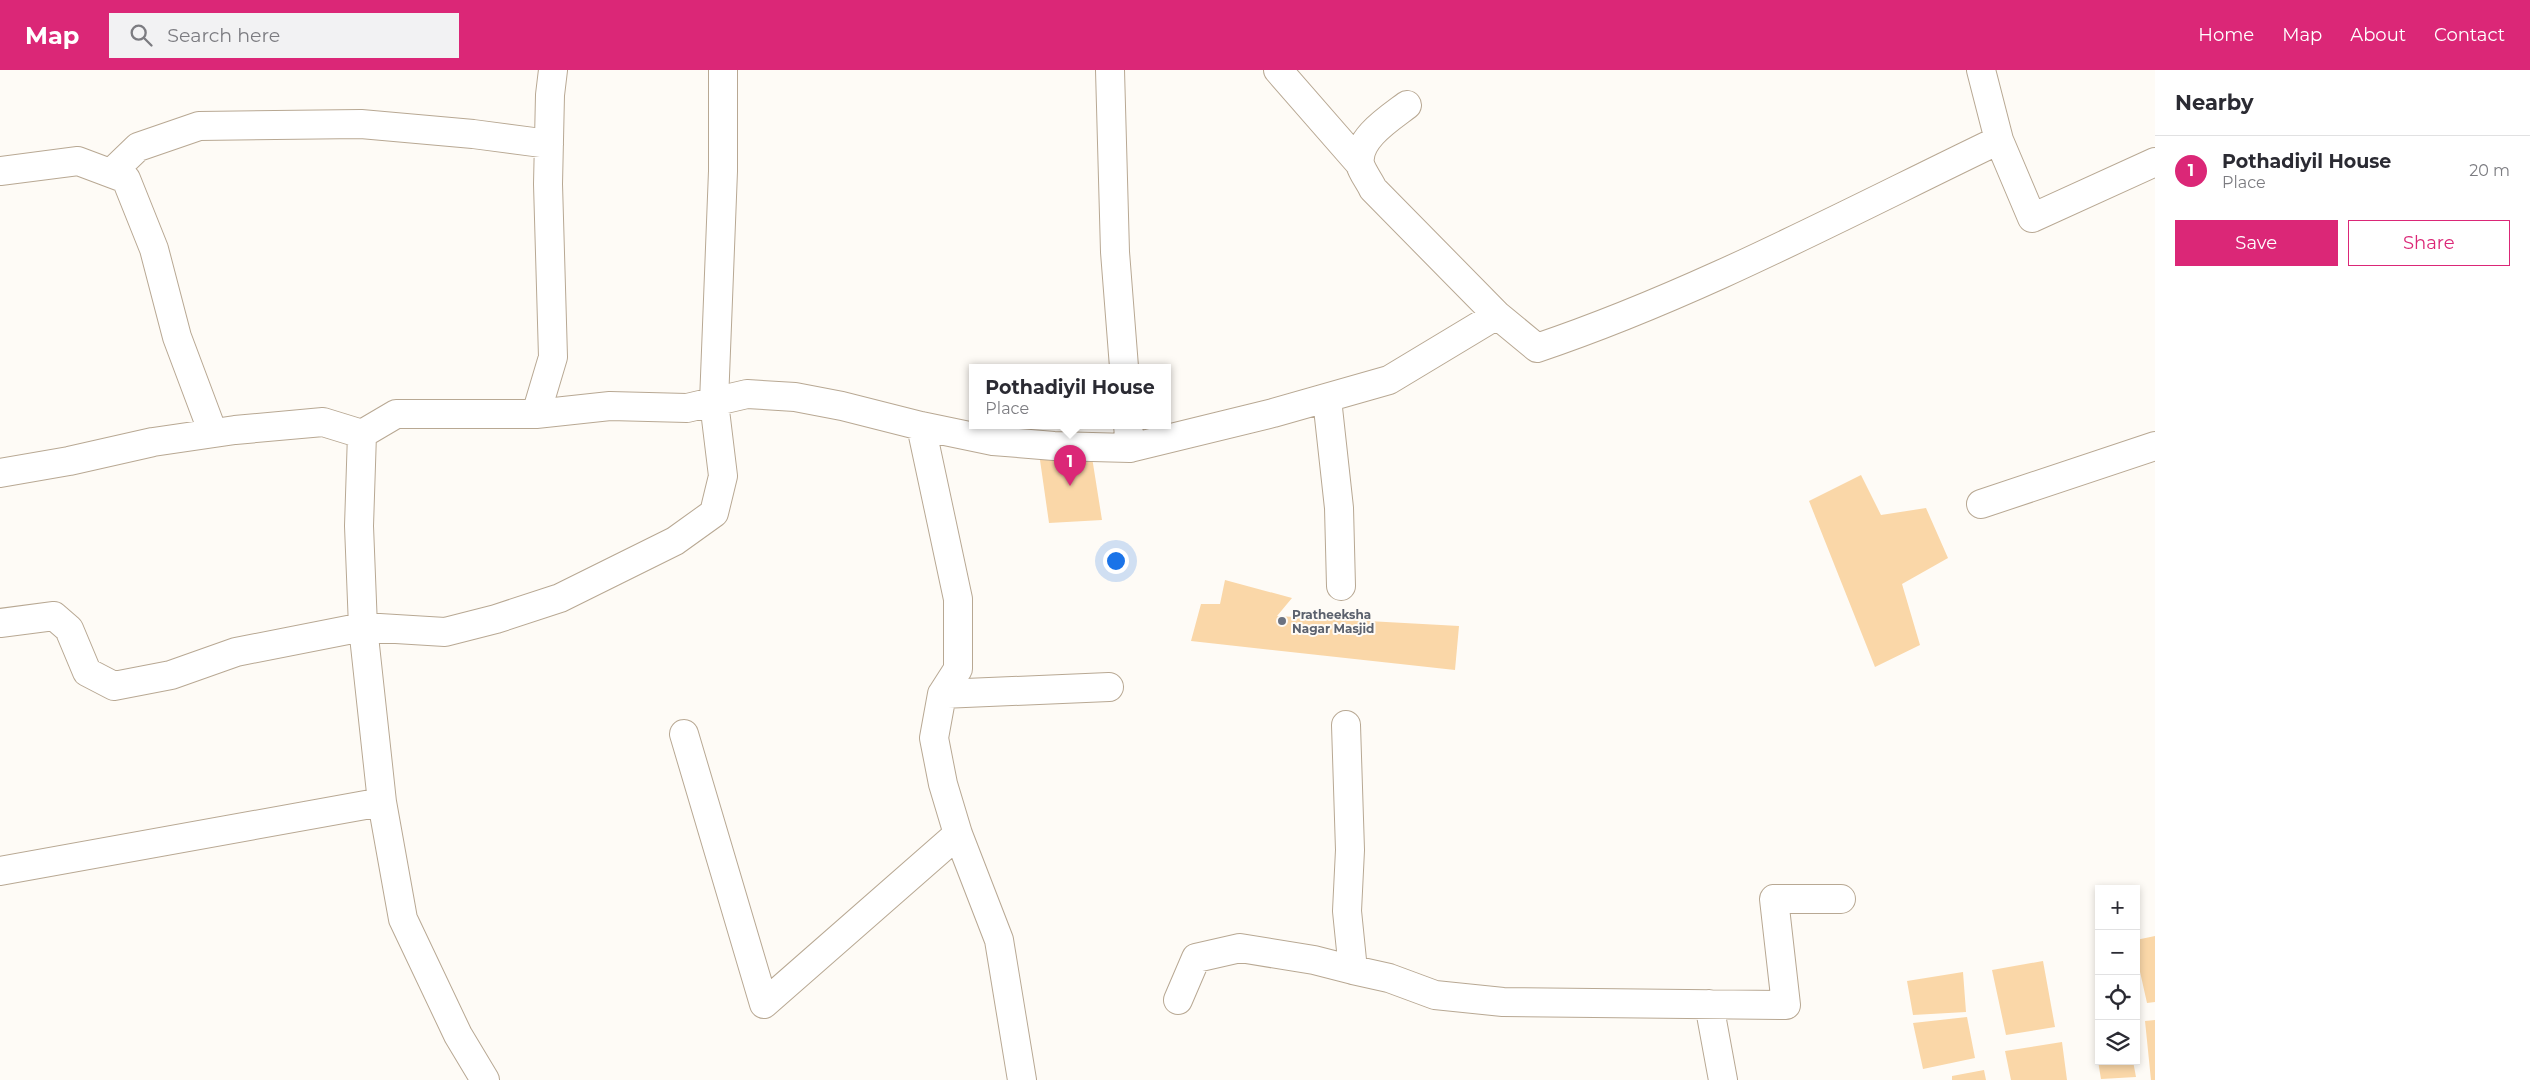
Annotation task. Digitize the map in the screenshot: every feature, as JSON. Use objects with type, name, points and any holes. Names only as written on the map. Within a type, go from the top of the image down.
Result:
[{"type":"street","points":[[536,414],[553,356],[549,144],[553,70]]},
{"type":"street","points":[[0,623],[54,616],[69,629],[87,672],[114,686],[171,675],[236,652],[363,627],[445,632],[496,619],[560,598],[675,541],[714,513],[723,476],[714,402],[723,171],[723,70]]},
{"type":"street","points":[[1110,70],[1115,252],[1124,364]]},
{"type":"street","points":[[1278,70],[1360,164],[1373,189],[1497,315],[1537,348],[1595,328],[1668,299],[1999,140]]},
{"type":"street","points":[[1981,70],[1999,140],[2032,218],[2155,162]]},
{"type":"street","points":[[1360,164],[1364,144],[1383,124],[1407,105]]},
{"type":"street","points":[[110,173],[138,148],[199,126],[361,124],[474,134],[549,144]]},
{"type":"street","points":[[0,171],[78,161],[126,179],[154,249],[177,337],[213,433]]},
{"type":"street","points":[[1171,429],[1326,399],[1389,380],[1497,315]]},
{"type":"street","points":[[0,473],[68,461],[153,442],[213,433],[323,422],[362,434],[396,414],[536,414],[610,406],[686,408],[747,394],[795,397],[842,406],[921,426],[993,440],[1054,446],[1129,437],[1170,429]]},
{"type":"street","points":[[1326,399],[1339,508],[1341,586]]},
{"type":"street","points":[[921,426],[958,599],[958,669],[942,694],[934,738],[943,784],[958,834],[998,940],[1022,1080]]},
{"type":"street","points":[[362,434],[359,526],[363,627],[382,802],[403,919],[458,1035],[485,1080]]},
{"type":"street","points":[[1980,504],[2155,446]]},
{"type":"street","points":[[942,694],[1109,687]]},
{"type":"street","points":[[1346,725],[1350,850],[1348,911],[1354,970]]},
{"type":"street","points":[[684,734],[764,1004],[958,834]]},
{"type":"street","points":[[0,871],[382,802]]},
{"type":"street","points":[[1178,1000],[1196,958],[1240,948],[1389,978],[1435,994],[1503,1002],[1786,1005],[1774,899],[1841,899]]},
{"type":"street","points":[[1709,1004],[1723,1080]]},
{"type":"building","points":[[1091,451],[1102,520],[1049,523],[1039,453]]},
{"type":"building","points":[[1861,475],[1881,515],[1926,508],[1948,558],[1902,584],[1920,645],[1875,667],[1809,501]]},
{"type":"building","name":"Pratheeksha Nagar Masjid","points":[[1225,580],[1292,598],[1277,616],[1459,626],[1455,670],[1191,641],[1201,604],[1220,604]]},
{"type":"building","points":[[2155,936],[2155,1002],[2147,1003],[2140,972],[2140,939]]},
{"type":"building","points":[[2043,961],[2055,1027],[2006,1035],[1992,970]]},
{"type":"building","points":[[1963,972],[1966,1012],[1913,1015],[1907,981]]},
{"type":"building","points":[[1967,1017],[1975,1058],[1923,1069],[1913,1023]]},
{"type":"building","points":[[2155,1020],[2155,1080],[2151,1080],[2145,1021]]},
{"type":"building","points":[[2062,1042],[2067,1080],[2011,1080],[2005,1051]]},
{"type":"building","points":[[2099,1065],[2134,1065],[2136,1077],[2101,1079]]},
{"type":"building","points":[[1984,1070],[1986,1080],[1952,1080],[1952,1076]]},
{"type":"place","name":"Pothadiyil House","points":[[1070,486]]},
{"type":"place","name":"Pratheeksha Nagar Masjid","points":[[1282,621]]}]
